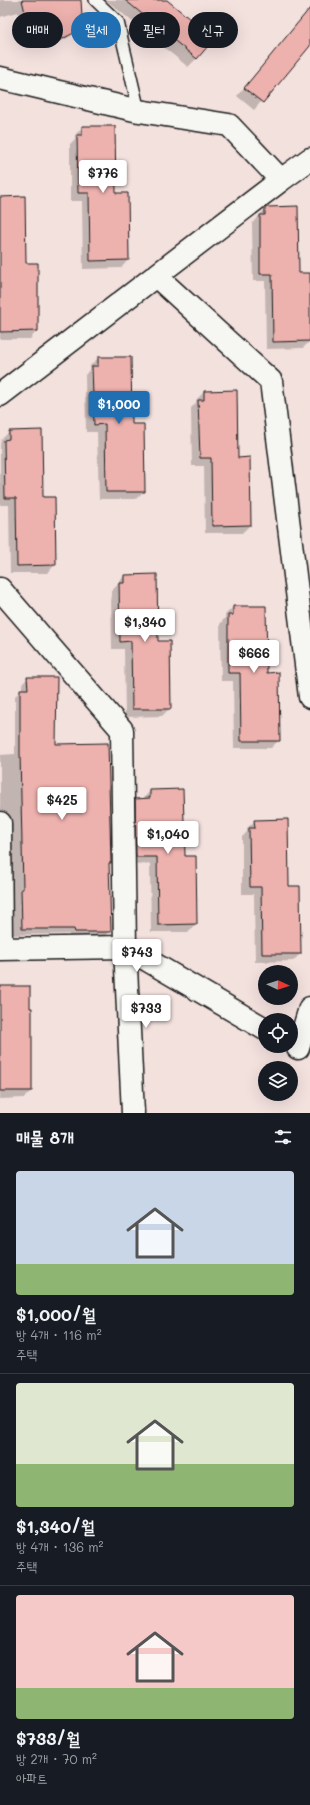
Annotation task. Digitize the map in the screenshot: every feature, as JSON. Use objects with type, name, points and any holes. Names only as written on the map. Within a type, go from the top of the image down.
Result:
[{"type":"street","points":[[0,78],[139,111],[229,125],[281,180]]},
{"type":"street","points":[[0,395],[310,158]]},
{"type":"street","points":[[156,276],[271,381],[310,697]]},
{"type":"street","points":[[0,589],[122,730],[125,947],[133,1113]]},
{"type":"street","points":[[0,823],[1,949],[125,947],[258,1024]]},
{"type":"street","points":[[300,1048],[310,1008]]},
{"type":"lane","points":[[94,0],[118,22],[139,111]]},
{"type":"building","points":[[22,0],[81,0],[82,12],[71,12],[71,34],[63,38],[63,12],[25,12]]},
{"type":"building","points":[[125,0],[167,0],[188,17],[188,48],[206,48],[197,59],[180,45],[180,12],[140,12]]},
{"type":"building","points":[[310,8],[310,46],[263,103],[244,88]]},
{"type":"building","points":[[82,126],[115,126],[116,193],[128,193],[129,260],[90,261],[89,193],[78,193],[77,135],[82,135]]},
{"type":"building","points":[[25,196],[26,263],[38,263],[38,331],[0,332],[0,197]]},
{"type":"building","points":[[298,206],[299,273],[310,273],[310,341],[273,342],[272,274],[260,274],[260,215],[265,215],[265,208],[267,207]]},
{"type":"building","points":[[98,357],[131,357],[132,424],[144,424],[145,492],[106,492],[105,424],[94,425],[92,366],[98,366]]},
{"type":"building","points":[[237,390],[238,458],[250,457],[251,525],[212,526],[211,458],[200,458],[198,400],[204,400],[204,391]]},
{"type":"building","points":[[42,430],[43,497],[55,497],[56,565],[17,566],[16,498],[5,498],[4,440],[9,439],[9,431]]},
{"type":"building","points":[[157,574],[158,641],[170,641],[171,709],[132,709],[131,641],[120,642],[119,583],[124,583],[124,575]]},
{"type":"building","points":[[233,606],[266,606],[267,673],[279,672],[280,741],[241,741],[240,673],[228,673],[228,615],[233,615]]},
{"type":"building","points":[[27,677],[57,677],[56,744],[108,743],[111,932],[75,932],[74,929],[22,929],[21,889],[23,889],[20,689],[28,689]]},
{"type":"building","points":[[183,789],[185,856],[196,856],[197,924],[158,925],[157,857],[136,857],[135,799],[150,798],[150,790]]},
{"type":"building","points":[[288,819],[289,886],[300,886],[301,954],[262,954],[261,887],[250,887],[249,828],[255,828],[254,820]]},
{"type":"building","points":[[0,986],[30,986],[30,1008],[32,1008],[32,1091],[0,1091]]}]
